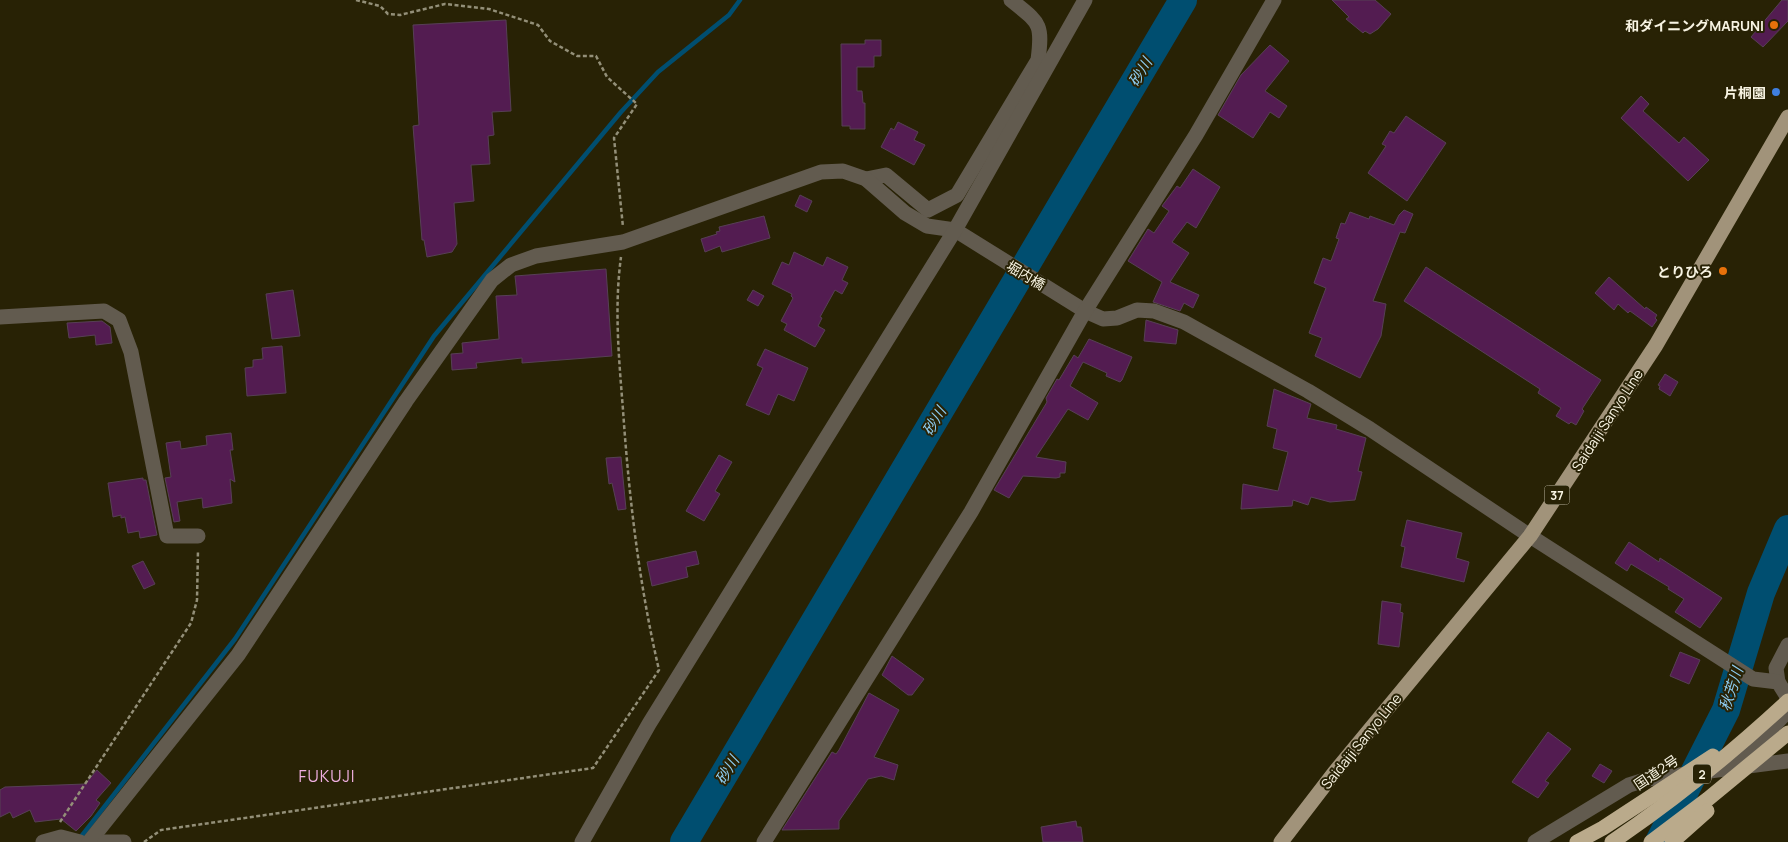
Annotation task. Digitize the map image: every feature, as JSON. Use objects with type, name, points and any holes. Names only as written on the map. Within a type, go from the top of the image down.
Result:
[{"type":"highway","name":"2","points":[[1612,842],[1649,816],[1754,732],[1788,699]]},
{"type":"highway","name":"国道2号","points":[[1578,842],[1603,828],[1691,769],[1754,732]]},
{"type":"highway","name":"2","points":[[1672,842],[1730,791],[1788,733]]},
{"type":"highway","name":"2","points":[[1651,842],[1764,755]]},
{"type":"main road","name":"Saidaiji Sanyo Line","points":[[1281,842],[1334,773],[1530,536],[1656,345],[1788,116]]},
{"type":"street","points":[[866,179],[886,175],[928,210],[957,195],[1038,60],[1041,36],[1037,21],[1011,0]]},
{"type":"street","points":[[582,842],[649,724],[961,234],[1086,0]]},
{"type":"street","points":[[764,842],[972,512],[1086,311],[1196,135],[1274,0]]},
{"type":"street","points":[[89,842],[238,655],[406,401],[492,280],[510,265],[536,256],[623,242],[821,172],[844,171],[866,179],[912,217],[927,226],[961,234]]},
{"type":"street","name":"堀内橋","points":[[961,234],[1086,311],[1103,318],[1117,318],[1137,310],[1154,311],[1184,322],[1308,391],[1370,429],[1530,536],[1753,679],[1778,682]]},
{"type":"street","points":[[0,317],[104,310],[120,320],[131,352],[167,536],[198,536]]},
{"type":"street","points":[[1788,645],[1776,668],[1778,682],[1788,699]]},
{"type":"street","points":[[1718,770],[1766,734],[1788,711]]},
{"type":"street","points":[[1535,842],[1629,785],[1648,779],[1788,761]]},
{"type":"street","points":[[49,840],[76,840]]},
{"type":"street","points":[[105,842],[124,842]]},
{"type":"path","points":[[144,842],[161,830],[593,768],[659,670],[646,612],[632,515],[618,340],[618,278],[623,242],[614,138],[637,104],[607,77],[596,56],[577,56],[564,50],[550,41],[538,25],[529,21],[489,9],[446,4],[400,15],[388,14],[380,6],[356,0]]},
{"type":"path","points":[[49,840],[191,623],[197,600],[198,536]]},
{"type":"building","points":[[1332,0],[1375,0],[1391,14],[1378,29],[1370,34],[1365,31],[1363,33],[1346,19],[1349,17]]},
{"type":"building","points":[[1782,0],[1788,0],[1788,21],[1763,47],[1751,37]]},
{"type":"building","points":[[506,20],[511,111],[492,112],[494,135],[488,136],[490,164],[471,165],[474,201],[454,203],[457,244],[452,252],[427,257],[424,240],[422,240],[413,126],[419,125],[413,25]]},
{"type":"building","points":[[865,40],[881,40],[881,56],[874,56],[874,67],[857,67],[857,91],[862,91],[863,103],[865,103],[865,129],[850,129],[850,126],[842,126],[841,44],[865,44]]},
{"type":"building","points":[[1270,45],[1289,61],[1265,91],[1287,106],[1279,118],[1270,112],[1253,138],[1218,115],[1241,75]]},
{"type":"building","points":[[1641,96],[1649,104],[1643,111],[1679,143],[1684,137],[1709,160],[1688,181],[1621,118]]},
{"type":"building","points":[[1406,116],[1446,143],[1407,201],[1368,173],[1386,146],[1382,144],[1390,131],[1394,133]]},
{"type":"building","points":[[898,122],[918,132],[914,140],[925,145],[914,165],[881,147],[891,128],[894,130]]},
{"type":"building","points":[[1193,169],[1220,187],[1196,228],[1187,222],[1172,242],[1189,253],[1170,282],[1199,295],[1193,308],[1184,303],[1180,311],[1153,302],[1162,282],[1128,261],[1148,229],[1154,233],[1169,211],[1162,206],[1177,186],[1180,188]]},
{"type":"building","points":[[800,195],[812,201],[807,212],[795,206]]},
{"type":"building","points":[[1404,210],[1413,214],[1405,233],[1400,232],[1373,301],[1386,304],[1381,336],[1360,378],[1315,356],[1322,338],[1309,333],[1326,288],[1314,283],[1323,258],[1331,261],[1339,239],[1336,238],[1341,223],[1345,224],[1350,212],[1369,219],[1370,216],[1394,225]]},
{"type":"building","points":[[764,216],[770,238],[722,252],[720,246],[705,252],[701,239],[717,234],[716,232],[720,231],[719,227]]},
{"type":"building","points":[[794,252],[823,266],[827,257],[848,267],[842,280],[848,283],[842,294],[835,290],[820,317],[822,318],[818,326],[825,330],[815,347],[784,330],[787,324],[781,321],[793,298],[792,294],[772,284],[782,262],[789,265]]},
{"type":"building","points":[[1426,267],[1601,380],[1582,409],[1584,411],[1576,425],[1571,422],[1569,424],[1556,416],[1561,408],[1538,393],[1540,389],[1404,301]]},
{"type":"building","points":[[606,269],[612,356],[522,363],[522,358],[476,363],[477,368],[452,370],[451,354],[463,353],[462,343],[499,339],[496,296],[517,295],[515,276]]},
{"type":"building","points":[[1609,277],[1645,309],[1646,307],[1657,315],[1655,318],[1657,320],[1652,327],[1630,311],[1628,313],[1618,304],[1614,310],[1595,293]]},
{"type":"building","points":[[293,290],[300,336],[272,339],[266,294]]},
{"type":"building","points":[[753,290],[764,296],[758,306],[747,300]]},
{"type":"building","points":[[1146,320],[1178,330],[1176,344],[1144,341]]},
{"type":"building","points":[[102,321],[110,327],[112,343],[96,345],[95,335],[69,338],[67,323]]},
{"type":"building","points":[[1089,339],[1132,357],[1120,382],[1106,376],[1107,373],[1083,362],[1070,386],[1098,403],[1088,420],[1068,409],[1036,457],[1066,462],[1065,473],[1060,473],[1060,477],[1056,478],[1023,476],[1009,498],[994,490],[1047,402],[1046,398],[1057,379],[1059,380],[1074,355],[1078,358]]},
{"type":"building","points":[[282,346],[286,393],[247,396],[245,368],[253,367],[253,360],[263,359],[262,348]]},
{"type":"building","points":[[765,349],[808,368],[794,401],[778,394],[769,415],[746,405],[763,368],[757,365]]},
{"type":"building","points":[[1665,374],[1678,382],[1670,396],[1659,389],[1660,386],[1658,385]]},
{"type":"building","points":[[1274,389],[1311,404],[1307,418],[1337,425],[1336,429],[1366,438],[1358,471],[1362,472],[1355,500],[1330,502],[1311,497],[1308,505],[1293,500],[1292,506],[1241,509],[1243,484],[1278,491],[1288,452],[1273,448],[1277,429],[1267,426]]},
{"type":"building","points":[[231,433],[233,450],[230,450],[235,482],[230,479],[232,503],[203,508],[202,498],[177,502],[180,521],[174,522],[165,478],[171,477],[166,443],[180,441],[181,449],[207,445],[206,436]]},
{"type":"building","points":[[719,455],[732,462],[715,491],[720,494],[704,521],[686,511]]},
{"type":"building","points":[[621,457],[626,509],[618,510],[612,483],[609,484],[606,458]]},
{"type":"building","points":[[143,478],[143,480],[146,480],[157,535],[140,538],[139,531],[128,533],[125,517],[121,518],[121,515],[113,517],[108,483]]},
{"type":"building","points":[[1407,520],[1462,533],[1456,558],[1469,562],[1464,582],[1401,567],[1405,547],[1401,546]]},
{"type":"building","points":[[1629,542],[1659,562],[1660,558],[1722,598],[1700,628],[1675,612],[1684,599],[1668,589],[1669,587],[1631,564],[1627,571],[1615,563]]},
{"type":"building","points":[[696,551],[699,564],[686,567],[688,577],[652,586],[647,562]]},
{"type":"building","points":[[143,561],[155,584],[144,589],[132,566]]},
{"type":"building","points":[[1382,601],[1401,604],[1400,612],[1403,613],[1399,647],[1378,644]]},
{"type":"building","points":[[1680,652],[1700,660],[1689,684],[1670,676]]},
{"type":"building","points":[[892,656],[924,679],[912,695],[908,695],[882,675]]},
{"type":"building","points":[[869,693],[899,710],[874,757],[898,765],[894,780],[881,776],[868,779],[839,821],[839,829],[782,830],[832,752],[836,754],[839,750]]},
{"type":"building","points":[[1548,732],[1571,749],[1545,781],[1549,783],[1538,798],[1512,782]]},
{"type":"building","points":[[1600,764],[1612,771],[1604,783],[1592,776]]},
{"type":"building","points":[[97,770],[111,783],[96,800],[100,803],[91,816],[76,831],[61,819],[35,822],[30,810],[13,818],[10,812],[0,817],[0,790],[5,787],[85,784]]},
{"type":"building","points":[[1076,821],[1077,827],[1081,827],[1083,842],[1043,842],[1041,827]]},
{"type":"waterway","points":[[80,838],[235,639],[434,336],[621,112],[658,72],[729,15],[740,0]]},
{"type":"waterway","name":"砂川","points":[[684,842],[1183,0]]},
{"type":"waterway","name":"秋芳川","points":[[1659,842],[1726,710],[1761,593],[1788,529]]},
{"type":"place","name":"和ダイニングMARUNI","points":[[1774,25]]},
{"type":"place","name":"片桐園","points":[[1776,92]]},
{"type":"place","name":"とりひろ","points":[[1723,271]]},
{"type":"district","name":"FUKUJI","points":[[327,776]]}]
